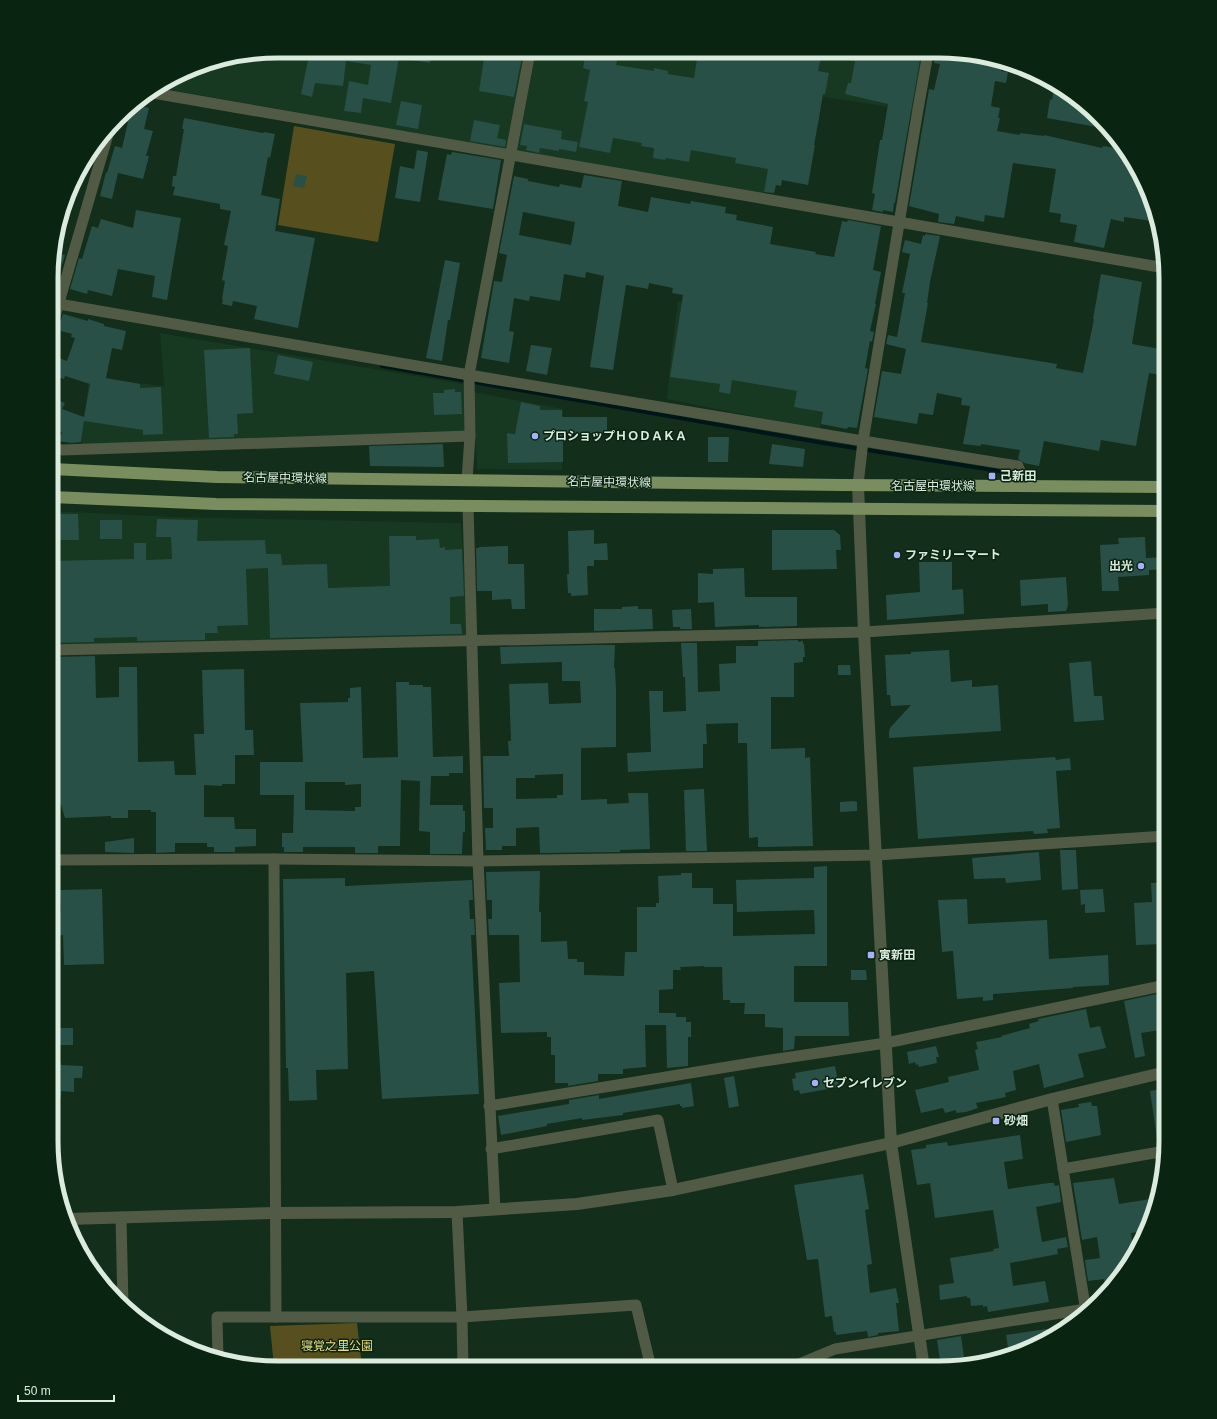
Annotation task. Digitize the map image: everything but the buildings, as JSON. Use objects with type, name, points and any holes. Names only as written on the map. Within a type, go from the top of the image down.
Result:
[{"type":"main road","name":"名古屋中環状線","points":[[58,469],[216,477],[858,485],[1159,487]]},
{"type":"main road","name":"名古屋中環状線","points":[[58,497],[216,504],[1159,511]]},
{"type":"street","points":[[467,480],[470,436],[469,379],[529,58]]},
{"type":"street","points":[[923,1361],[891,1143],[877,855],[864,632],[858,485],[863,442],[927,58]]},
{"type":"street","points":[[158,94],[1159,267]]},
{"type":"street","points":[[58,303],[106,142]]},
{"type":"street","points":[[58,310],[469,379],[1018,466],[1026,486]]},
{"type":"street","points":[[58,449],[470,436]]},
{"type":"street","points":[[468,506],[473,640],[478,861],[495,1209]]},
{"type":"street","points":[[58,650],[864,632],[1159,613]]},
{"type":"street","points":[[58,860],[274,859],[478,861],[877,855],[1159,836]]},
{"type":"street","points":[[274,859],[274,1213],[276,1317]]},
{"type":"street","points":[[489,1106],[764,1061],[886,1043],[1159,986]]},
{"type":"street","points":[[73,1219],[274,1213],[457,1212],[577,1204],[673,1190],[891,1143],[1052,1099],[1159,1074]]},
{"type":"street","points":[[1052,1099],[1086,1304]]},
{"type":"street","points":[[491,1149],[658,1120],[673,1190]]},
{"type":"street","points":[[1063,1169],[1159,1152]]},
{"type":"street","points":[[457,1212],[463,1361]]},
{"type":"street","points":[[121,1217],[123,1298]]},
{"type":"street","points":[[218,1352],[218,1318],[462,1317],[636,1305],[649,1361]]},
{"type":"street","points":[[806,1361],[835,1349],[1079,1310]]},
{"type":"shaded area","points":[[264,58],[525,58],[507,150],[167,89],[181,81],[207,70],[235,62]]},
{"type":"shaded area","points":[[534,58],[922,58],[913,111],[782,90],[764,193],[517,151]]},
{"type":"shaded area","points":[[678,301],[836,327],[820,430],[667,399]]},
{"type":"shaded area","points":[[160,333],[463,384],[466,433],[81,446],[89,378],[164,386]]},
{"type":"shaded area","points":[[474,392],[563,409],[562,470],[477,469]]},
{"type":"shaded area","points":[[58,511],[173,517],[461,523],[469,636],[58,649]]},
{"type":"green space","points":[[294,126],[395,144],[378,242],[278,225]]},
{"type":"green space","name":"寝覚之里公園","points":[[357,1323],[361,1361],[273,1361],[270,1326]]},
{"type":"waterway","points":[[382,366],[823,443],[1005,472]]},
{"type":"place","name":"プロショップＨＯＤＡＫＡ","points":[[535,436]]},
{"type":"place","name":"己新田","points":[[992,476]]},
{"type":"place","name":"ファミリーマート","points":[[897,555]]},
{"type":"place","name":"出光","points":[[1141,566]]},
{"type":"place","name":"寅新田","points":[[871,955]]},
{"type":"place","name":"セブンイレブン","points":[[815,1083]]},
{"type":"place","name":"砂畑","points":[[996,1121]]}]
